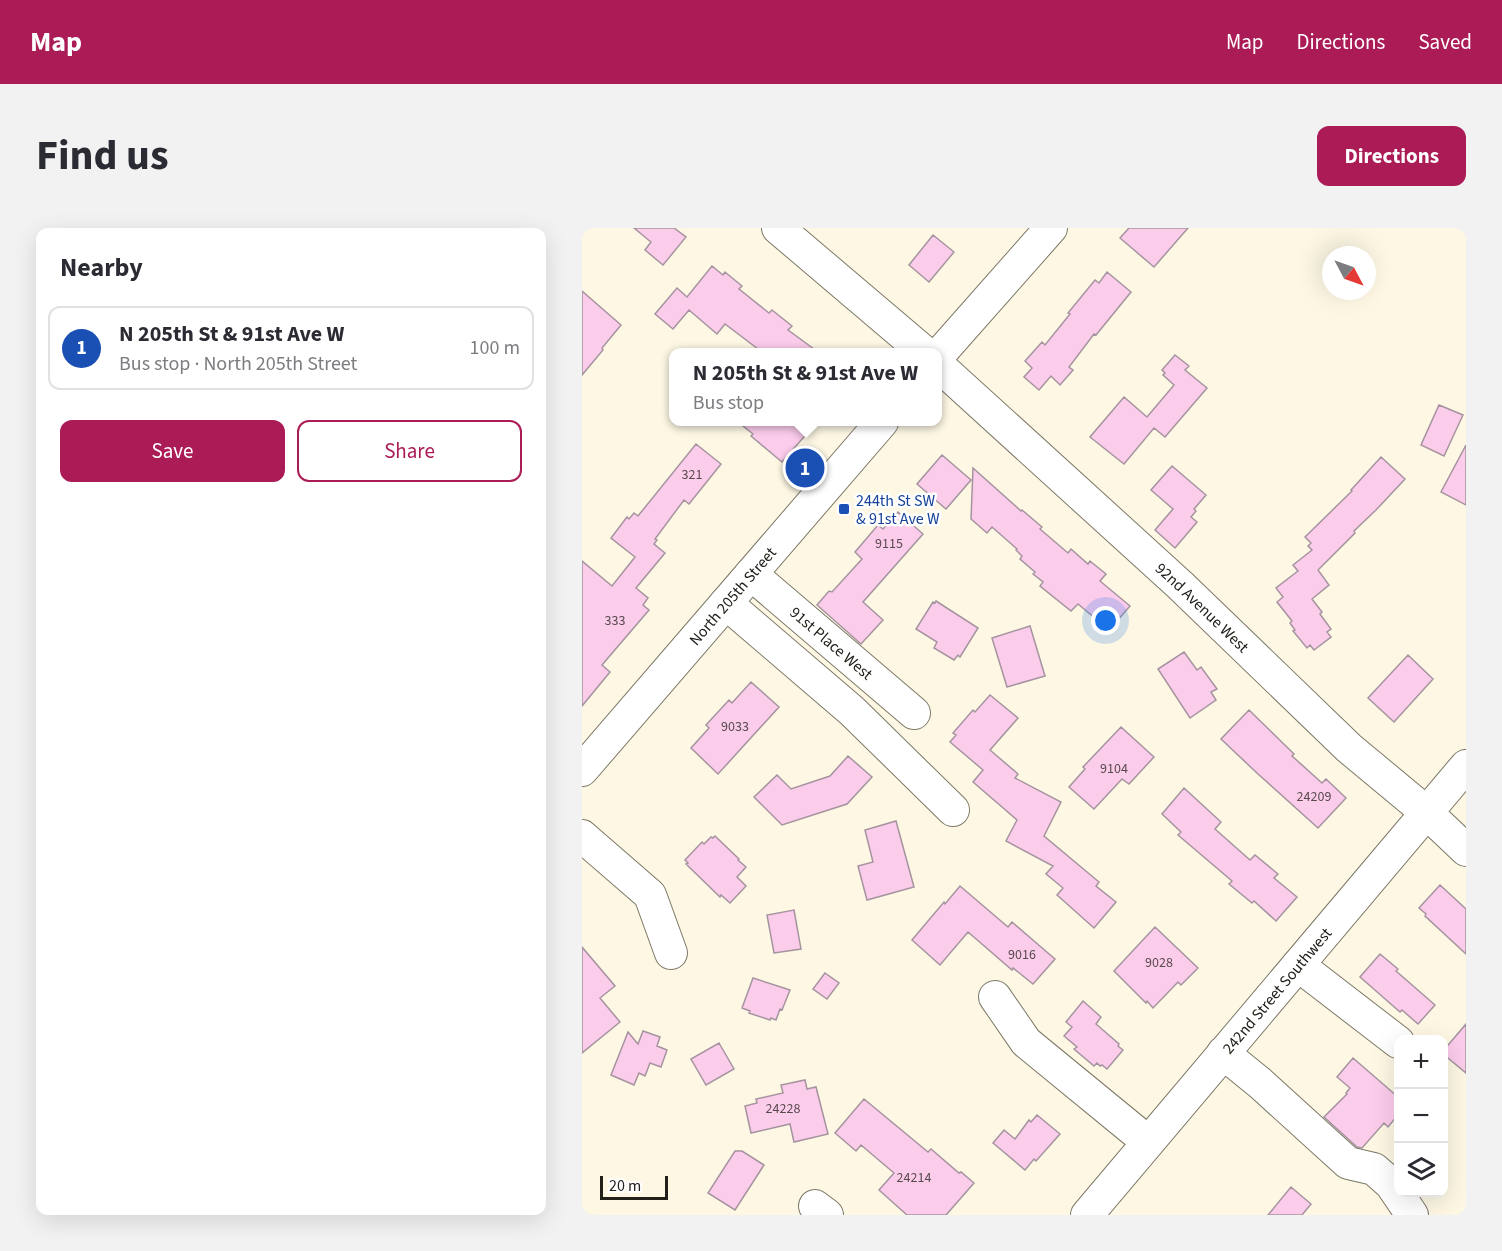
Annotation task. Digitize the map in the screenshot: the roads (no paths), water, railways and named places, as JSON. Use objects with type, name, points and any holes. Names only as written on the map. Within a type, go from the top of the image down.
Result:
[{"type":"street","points":[[778,228],[919,348]]},
{"type":"street","points":[[942,351],[1051,228]]},
{"type":"street","name":"92nd Avenue West","points":[[942,369],[1180,585],[1349,748],[1464,846]]},
{"type":"street","name":"North 205th Street","points":[[582,770],[879,426]]},
{"type":"street","name":"91st Place West","points":[[751,574],[914,713]]},
{"type":"street","points":[[726,603],[852,711],[953,810]]},
{"type":"street","name":"242nd Street Southwest","points":[[1087,1215],[1466,766]]},
{"type":"street","points":[[582,837],[650,895],[671,953]]},
{"type":"street","points":[[1298,965],[1394,1039]]},
{"type":"street","points":[[995,997],[1026,1042],[1148,1142]]},
{"type":"street","points":[[1223,1053],[1260,1083],[1348,1163],[1374,1169],[1391,1184],[1413,1215]]},
{"type":"place","name":"N 205th St & 91st Ave W","points":[[805,468]]},
{"type":"place","name":"244th St SW & 91st Ave W","points":[[844,509]]}]
